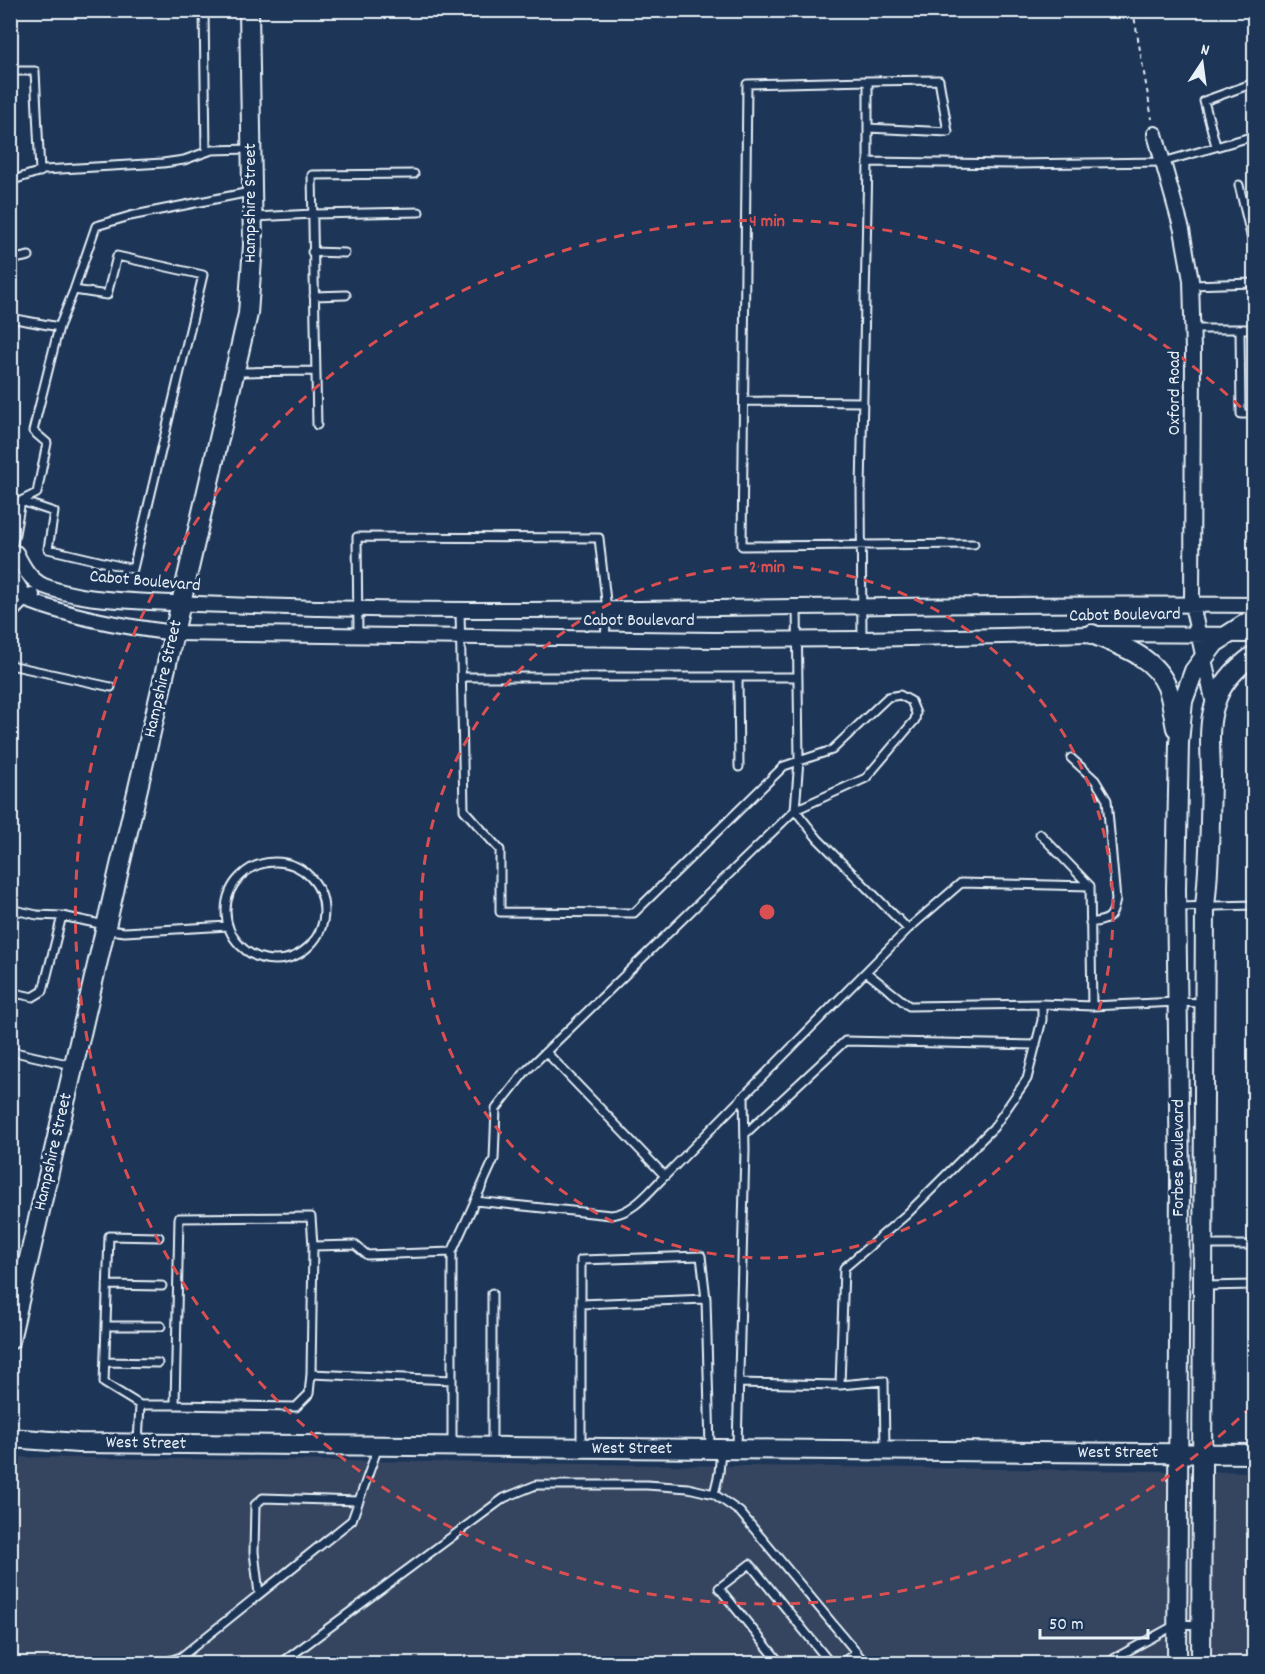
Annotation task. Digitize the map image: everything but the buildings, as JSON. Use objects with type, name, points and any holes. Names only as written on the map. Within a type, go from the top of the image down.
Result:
[{"type":"street","name":"Hampshire Street","points":[[10,1340],[248,314],[253,245],[249,10]]},
{"type":"street","name":"Oxford Road","points":[[1155,134],[1183,236],[1191,285],[1193,329],[1192,604],[1203,657]]},
{"type":"street","points":[[10,556],[16,553],[27,572],[42,585],[27,600],[10,573]]},
{"type":"street","name":"Cabot Boulevard","points":[[42,585],[65,592],[111,600],[357,609],[607,610],[862,606],[1254,605]]},
{"type":"street","name":"Cabot Boulevard","points":[[27,600],[65,613],[135,628],[175,633],[605,639],[862,639],[1092,634],[1254,634]]},
{"type":"street","name":"Forbes Boulevard","points":[[1177,1664],[1180,1180],[1176,907],[1179,743],[1183,701],[1194,671],[1215,643],[1254,618]]},
{"type":"street","points":[[1092,634],[1134,651],[1159,674],[1167,688],[1179,743]]},
{"type":"street","name":"Forbes Boulevard","points":[[1214,704],[1233,672],[1254,655]]},
{"type":"street","name":"Forbes Boulevard","points":[[1201,1664],[1205,906],[1210,863],[1211,742],[1214,704],[1203,657]]},
{"type":"street","name":"West Street","points":[[10,1438],[78,1443],[452,1448],[1254,1454]]},
{"type":"lane","points":[[204,10],[206,152]]},
{"type":"lane","points":[[10,72],[35,71],[40,172]]},
{"type":"lane","points":[[868,128],[948,132],[939,80],[747,84],[742,546],[974,544]]},
{"type":"lane","points":[[862,639],[862,402],[868,81]]},
{"type":"lane","points":[[1216,146],[1204,101],[1254,83]]},
{"type":"lane","points":[[867,162],[1163,162],[1254,136]]},
{"type":"lane","points":[[10,181],[40,172],[163,163],[184,160],[212,150],[251,149]]},
{"type":"lane","points":[[317,424],[312,176],[414,174]]},
{"type":"lane","points":[[1239,185],[1254,248]]},
{"type":"lane","points":[[21,501],[37,493],[47,443],[33,431],[59,327],[96,226],[130,216],[252,192]]},
{"type":"lane","points":[[252,218],[313,213],[419,212]]},
{"type":"lane","points":[[312,252],[345,253]]},
{"type":"lane","points":[[10,260],[29,256]]},
{"type":"lane","points":[[21,501],[54,512],[48,549],[133,569],[203,275],[117,256],[106,295],[74,290]]},
{"type":"lane","points":[[1191,285],[1254,283]]},
{"type":"lane","points":[[314,296],[346,295]]},
{"type":"lane","points":[[10,318],[59,327]]},
{"type":"lane","points":[[1193,329],[1254,329]]},
{"type":"lane","points":[[1240,329],[1241,414],[1254,414]]},
{"type":"lane","points":[[236,372],[315,371]]},
{"type":"lane","points":[[744,402],[862,402]]},
{"type":"lane","points":[[10,556],[21,501]]},
{"type":"lane","points":[[358,635],[357,537],[599,538],[607,610],[605,639]]},
{"type":"lane","points":[[10,617],[27,600]]},
{"type":"lane","points":[[797,607],[799,760],[795,810],[818,839],[908,929]]},
{"type":"lane","points":[[452,1448],[452,1252],[494,1159],[496,1109],[525,1072],[795,810],[866,778],[915,720],[915,707],[911,701],[900,695],[888,697],[832,750],[784,766],[634,913],[500,912],[500,850],[464,810],[460,610]]},
{"type":"lane","points":[[10,665],[111,687]]},
{"type":"lane","points":[[463,677],[797,677]]},
{"type":"lane","points":[[738,677],[739,767]]},
{"type":"lane","points":[[1071,758],[1095,780],[1107,800],[1116,900],[1114,913],[1107,920],[1090,922]]},
{"type":"lane","points":[[1040,834],[1090,886],[1092,1006]]},
{"type":"lane","points":[[275,863],[293,866],[312,880],[319,891],[323,908],[321,926],[316,938],[298,954],[274,960],[256,956],[241,946],[228,926],[226,908],[230,890],[246,871],[257,866],[275,863]]},
{"type":"lane","points":[[475,1201],[611,1215],[629,1210],[908,929],[961,884],[1090,886]]},
{"type":"lane","points":[[1176,907],[1254,905]]},
{"type":"lane","points":[[10,909],[37,915],[62,916],[125,932],[228,926]]},
{"type":"lane","points":[[10,992],[33,998],[43,991],[62,916]]},
{"type":"lane","points":[[866,972],[909,1006],[1042,1004],[1092,1006],[1206,1003]]},
{"type":"lane","points":[[840,1385],[844,1268],[907,1214],[994,1126],[1027,1079],[1042,1020],[1042,1004]]},
{"type":"lane","points":[[745,1134],[845,1041],[1036,1045]]},
{"type":"lane","points":[[10,1052],[74,1066]]},
{"type":"lane","points":[[546,1052],[665,1176]]},
{"type":"lane","points":[[714,1494],[739,1383],[744,1096]]},
{"type":"lane","points":[[159,1237],[109,1236],[104,1383],[140,1405],[296,1407],[309,1394],[311,1374],[313,1246],[311,1216],[179,1218],[175,1405]]},
{"type":"lane","points":[[313,1246],[355,1245],[367,1255],[452,1252]]},
{"type":"lane","points":[[1202,1245],[1254,1245]]},
{"type":"lane","points":[[581,1449],[581,1260],[700,1256],[723,1450]]},
{"type":"lane","points":[[1179,1272],[1202,1279],[1254,1286]]},
{"type":"lane","points":[[107,1285],[162,1286]]},
{"type":"lane","points":[[492,1293],[492,1448]]},
{"type":"lane","points":[[581,1304],[706,1299]]},
{"type":"lane","points":[[106,1326],[161,1326]]},
{"type":"lane","points":[[105,1362],[158,1363]]},
{"type":"lane","points":[[311,1374],[452,1380]]},
{"type":"lane","points":[[739,1383],[840,1385],[884,1381],[885,1452]]},
{"type":"lane","points":[[138,1443],[140,1405]]},
{"type":"lane","points":[[160,1664],[182,1657],[352,1520],[378,1447]]},
{"type":"lane","points":[[280,1664],[504,1498],[536,1485],[647,1485],[688,1488],[714,1494],[740,1512],[866,1664]]},
{"type":"lane","points":[[259,1594],[254,1552],[255,1505],[263,1498],[359,1501]]},
{"type":"lane","points":[[781,1664],[718,1588],[750,1564],[831,1664]]},
{"type":"lane","points":[[1109,1664],[1177,1624],[1201,1625]]},
{"type":"lane","points":[[842,1664],[856,1652]]},
{"type":"path","points":[[1132,10],[1155,134]]},
{"type":"shaded area","points":[[11,1457],[1254,1472],[1254,1663],[11,1664]]}]
